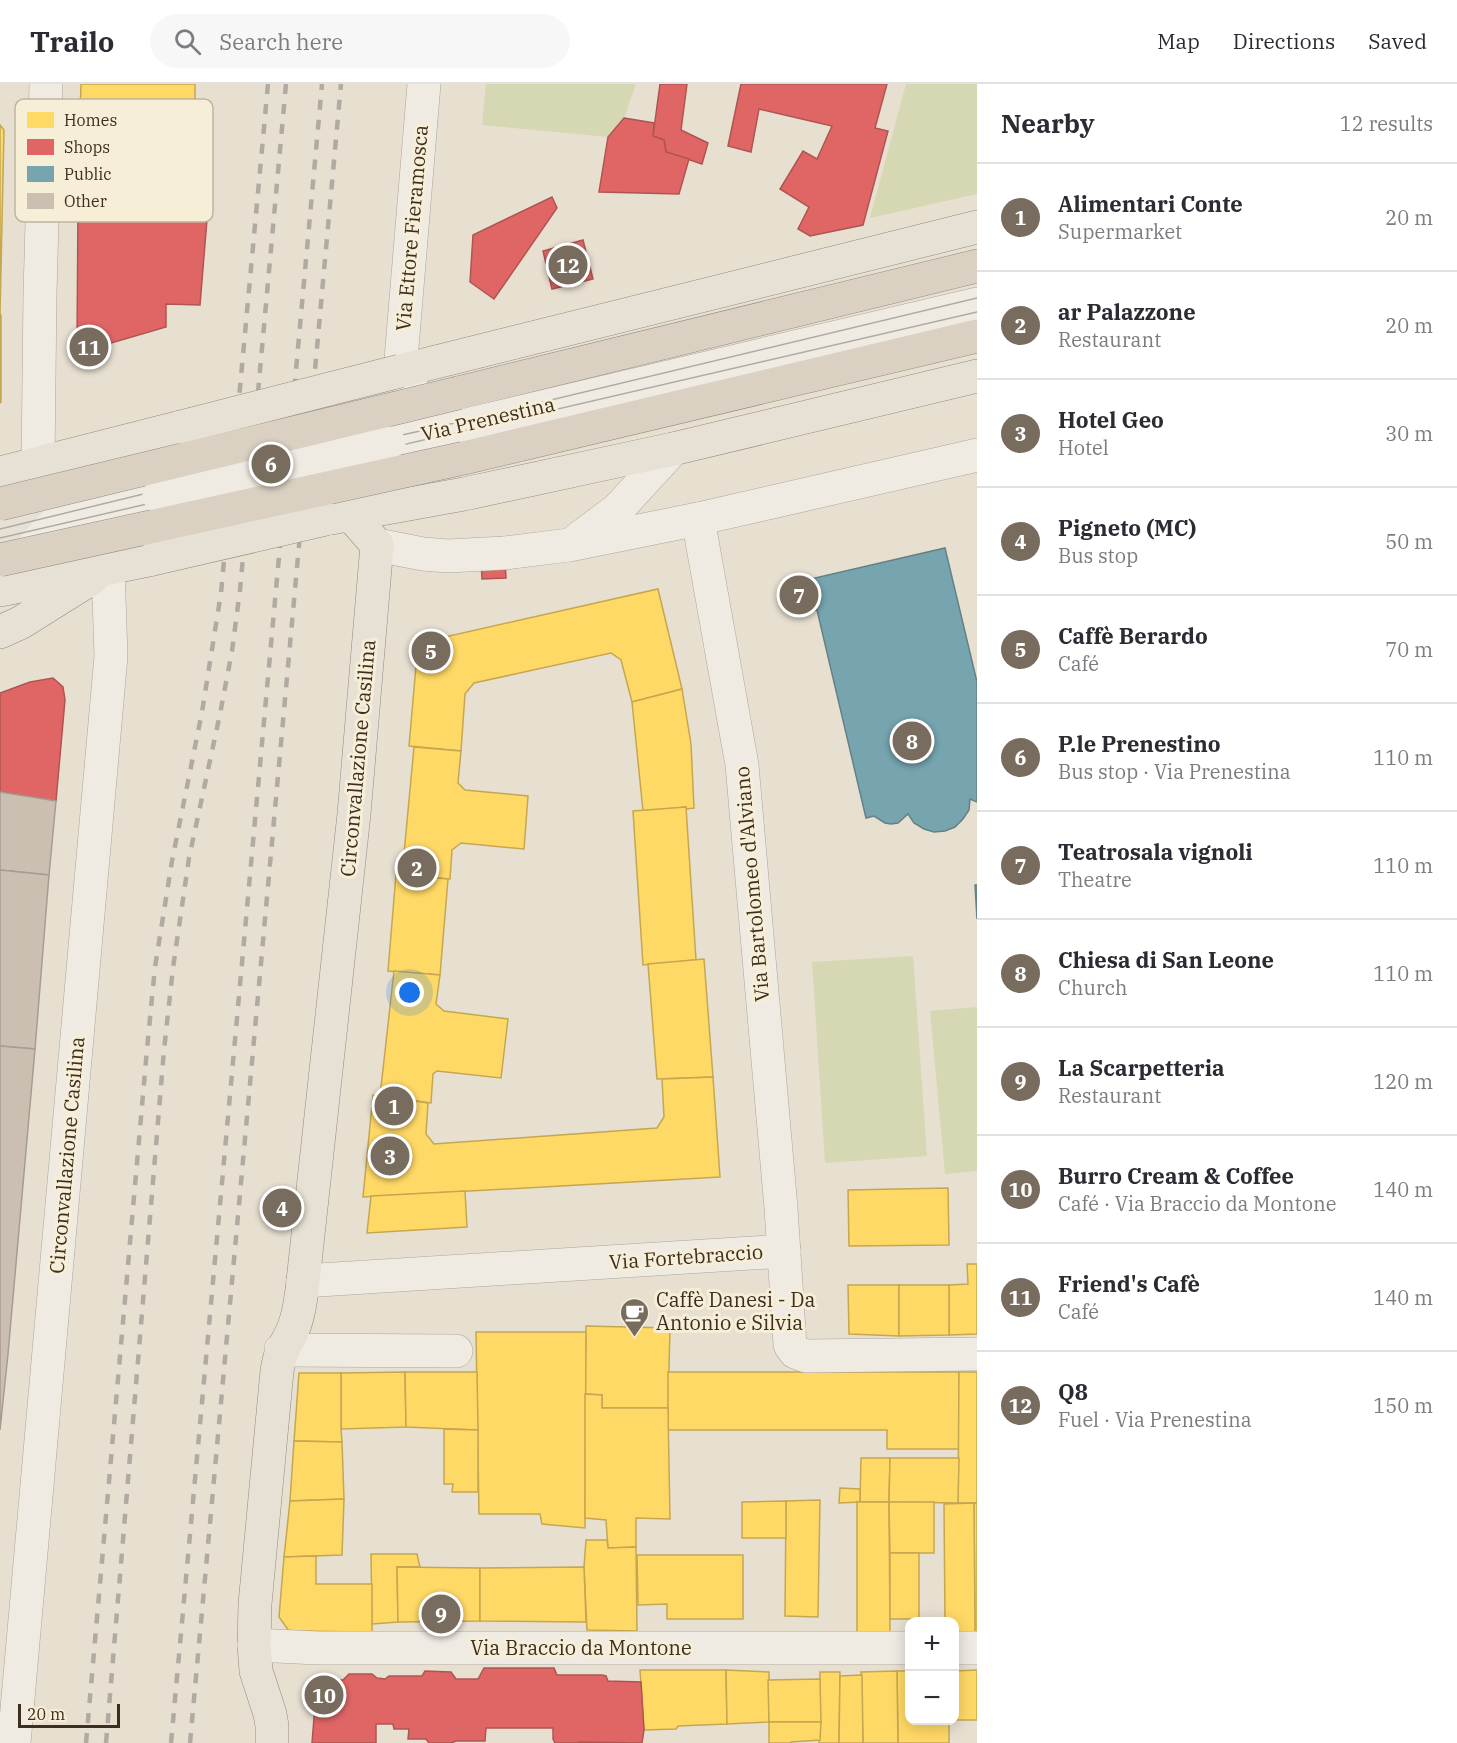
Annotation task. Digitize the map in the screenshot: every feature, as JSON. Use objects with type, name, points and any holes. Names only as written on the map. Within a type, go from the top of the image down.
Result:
[{"type":"highway","points":[[0,504],[181,462],[977,266]]},
{"type":"highway","points":[[0,560],[453,461],[977,336]]},
{"type":"main road","points":[[0,473],[42,474],[79,454],[181,427],[977,227]]},
{"type":"main road","points":[[0,590],[153,559],[338,517],[464,494],[673,449],[977,376]]},
{"type":"main road","points":[[0,537],[19,513],[42,474]]},
{"type":"main road","points":[[338,517],[377,545]]},
{"type":"main road","name":"Circonvallazione Casilina","points":[[272,1743],[270,1714],[256,1671],[255,1604],[277,1371],[281,1350],[292,1332],[297,1316],[303,1281],[354,814],[377,545]]},
{"type":"main road","points":[[0,632],[20,623],[108,568]]},
{"type":"street","points":[[46,84],[46,99]]},
{"type":"street","name":"Via Ettore Fieramosca","points":[[400,371],[424,84]]},
{"type":"street","points":[[42,222],[40,293],[44,502],[50,522],[60,539],[73,553],[88,562],[108,568]]},
{"type":"street","name":"Via Prenestina","points":[[0,537],[15,530],[977,304]]},
{"type":"street","points":[[400,371],[431,419],[444,430]]},
{"type":"street","points":[[569,545],[618,509],[673,449]]},
{"type":"street","points":[[377,545],[423,554],[448,556],[504,554],[569,545],[698,519],[977,456]]},
{"type":"street","name":"Via Bartolomeo d'Alviano","points":[[698,519],[742,765],[784,1251]]},
{"type":"street","name":"Circonvallazione Casilina","points":[[15,1743],[111,656],[108,568]]},
{"type":"street","name":"Via Fortebraccio","points":[[303,1281],[784,1251],[790,1342],[793,1350],[798,1354],[806,1356],[977,1354]]},
{"type":"street","points":[[281,1350],[456,1352]]},
{"type":"street","name":"Via Braccio da Montone","points":[[254,1645],[318,1648],[905,1648]]},
{"type":"street","points":[[959,1648],[977,1648]]},
{"type":"green space","points":[[486,84],[636,84],[624,118],[608,137],[482,125]]},
{"type":"green space","points":[[906,84],[977,84],[977,194],[870,218]]},
{"type":"green space","points":[[913,956],[927,1156],[825,1163],[812,962]]},
{"type":"green space","points":[[977,1007],[977,1171],[945,1174],[930,1011]]},
{"type":"building: Homes","points":[[81,84],[195,84],[195,99],[81,99]]},
{"type":"building: Homes","points":[[0,125],[4,130],[0,315]]},
{"type":"building: Homes","points":[[0,315],[1,402],[0,403]]},
{"type":"building: Homes","points":[[658,589],[682,689],[632,702],[621,660],[611,653],[474,683],[465,694],[461,751],[409,746],[418,643]]},
{"type":"building: Homes","points":[[682,689],[691,744],[694,808],[643,811],[632,702]]},
{"type":"building: Homes","points":[[414,747],[461,751],[458,783],[465,790],[528,796],[524,849],[461,843],[452,850],[450,879],[402,875]]},
{"type":"building: Homes","points":[[686,807],[696,960],[643,965],[633,811]]},
{"type":"building: Homes","points":[[396,874],[448,879],[440,975],[388,971]]},
{"type":"building: Homes","points":[[704,959],[713,1077],[657,1079],[648,964]]},
{"type":"building: Homes","points":[[394,971],[440,975],[436,1004],[444,1011],[508,1019],[501,1078],[437,1071],[433,1074],[431,1103],[380,1096]]},
{"type":"building: Homes","points":[[713,1077],[720,1177],[363,1197],[373,1095],[428,1103],[426,1134],[434,1144],[657,1128],[664,1117],[662,1079]]},
{"type":"building: Homes","points":[[948,1188],[949,1245],[849,1246],[848,1190]]},
{"type":"building: Homes","points":[[465,1191],[467,1227],[367,1233],[371,1196]]},
{"type":"building: Homes","points":[[967,1264],[977,1264],[977,1334],[949,1335],[949,1285],[968,1284]]},
{"type":"building: Homes","points":[[848,1285],[899,1285],[899,1336],[849,1334]]},
{"type":"building: Homes","points":[[899,1285],[949,1285],[949,1335],[899,1336]]},
{"type":"building: Homes","points":[[586,1326],[670,1328],[668,1408],[602,1408],[602,1395],[585,1394]]},
{"type":"building: Homes","points":[[476,1332],[586,1332],[585,1528],[542,1524],[540,1514],[479,1514]]},
{"type":"building: Homes","points":[[405,1372],[406,1427],[341,1429],[341,1373]]},
{"type":"building: Homes","points":[[405,1372],[477,1372],[478,1430],[406,1427]]},
{"type":"building: Homes","points":[[668,1372],[959,1372],[959,1449],[887,1449],[887,1430],[668,1430]]},
{"type":"building: Homes","points":[[959,1372],[977,1372],[977,1503],[958,1503]]},
{"type":"building: Homes","points":[[299,1373],[341,1373],[342,1442],[294,1441]]},
{"type":"building: Homes","points":[[585,1394],[602,1395],[602,1408],[668,1408],[670,1519],[636,1518],[636,1547],[608,1548],[606,1520],[585,1518]]},
{"type":"building: Homes","points":[[444,1429],[478,1430],[478,1492],[452,1492],[453,1484],[444,1484]]},
{"type":"building: Homes","points":[[294,1441],[342,1442],[344,1499],[290,1501]]},
{"type":"building: Homes","points":[[861,1458],[890,1458],[889,1502],[860,1502]]},
{"type":"building: Homes","points":[[890,1458],[959,1458],[958,1503],[889,1502]]},
{"type":"building: Homes","points":[[840,1488],[860,1489],[860,1502],[839,1503]]},
{"type":"building: Homes","points":[[344,1499],[342,1555],[284,1557],[290,1501]]},
{"type":"building: Homes","points":[[820,1500],[818,1617],[785,1616],[786,1501]]},
{"type":"building: Homes","points":[[786,1501],[786,1538],[742,1538],[742,1502]]},
{"type":"building: Homes","points":[[857,1502],[889,1502],[890,1635],[857,1635]]},
{"type":"building: Homes","points":[[889,1502],[934,1502],[934,1553],[890,1553]]},
{"type":"building: Homes","points":[[974,1503],[977,1503],[977,1633],[975,1633]]},
{"type":"building: Homes","points":[[974,1503],[975,1633],[959,1633],[959,1617],[945,1617],[944,1504]]},
{"type":"building: Homes","points":[[586,1540],[607,1540],[608,1548],[636,1547],[637,1631],[587,1630],[584,1567]]},
{"type":"building: Homes","points":[[890,1553],[919,1553],[919,1617],[890,1619]]},
{"type":"building: Homes","points":[[371,1554],[417,1554],[420,1567],[397,1567],[398,1622],[372,1624]]},
{"type":"building: Homes","points":[[637,1555],[743,1555],[743,1619],[667,1619],[667,1604],[638,1605]]},
{"type":"building: Homes","points":[[316,1556],[316,1584],[372,1584],[372,1632],[289,1631],[279,1617],[284,1557]]},
{"type":"building: Homes","points":[[397,1567],[480,1568],[480,1621],[398,1622]]},
{"type":"building: Homes","points":[[584,1567],[586,1622],[480,1621],[480,1568]]},
{"type":"building: Homes","points":[[640,1670],[726,1670],[727,1724],[644,1730]]},
{"type":"building: Homes","points":[[726,1670],[769,1672],[769,1722],[727,1724]]},
{"type":"building: Homes","points":[[977,1670],[977,1720],[959,1720],[959,1671]]},
{"type":"building: Homes","points":[[897,1671],[905,1671],[905,1725],[949,1725],[949,1743],[898,1743]]},
{"type":"building: Homes","points":[[897,1671],[898,1743],[863,1743],[861,1672]]},
{"type":"building: Homes","points":[[820,1672],[840,1672],[839,1743],[819,1743]]},
{"type":"building: Homes","points":[[862,1675],[863,1743],[839,1743],[840,1676]]},
{"type":"building: Homes","points":[[820,1679],[821,1722],[769,1722],[768,1680]]},
{"type":"building: Homes","points":[[769,1722],[821,1722],[820,1740],[769,1743]]},
{"type":"building: Shops","points":[[660,84],[687,84],[681,130],[708,143],[702,164],[666,152],[664,140],[653,136]]},
{"type":"building: Shops","points":[[741,84],[887,84],[875,128],[888,131],[863,225],[810,236],[798,229],[809,207],[780,189],[803,151],[817,159],[832,126],[759,109],[751,152],[728,146]]},
{"type":"building: Shops","points":[[624,118],[654,123],[653,136],[664,140],[666,152],[689,159],[679,194],[599,192],[608,137]]},
{"type":"building: Shops","points":[[552,197],[557,208],[494,299],[470,282],[473,235]]},
{"type":"building: Shops","points":[[78,222],[207,222],[200,305],[166,304],[166,327],[84,351],[77,346]]},
{"type":"building: Shops","points":[[583,240],[593,279],[552,289],[543,251]]},
{"type":"building: Shops","points":[[505,560],[506,578],[482,579],[481,561]]},
{"type":"building: Shops","points":[[53,678],[63,687],[65,700],[56,801],[0,792],[0,693],[30,682]]},
{"type":"building: Shops","points":[[484,1668],[554,1668],[557,1675],[602,1675],[606,1676],[608,1681],[641,1682],[644,1730],[642,1743],[555,1743],[553,1728],[486,1728],[485,1741],[429,1743],[426,1739],[408,1739],[409,1729],[394,1729],[393,1724],[376,1724],[376,1743],[312,1743],[317,1680],[343,1680],[349,1674],[372,1674],[377,1678],[385,1679],[389,1676],[422,1676],[425,1671],[451,1672],[456,1679],[478,1679]]},
{"type":"building: Public","points":[[945,548],[977,682],[977,802],[970,799],[969,810],[955,827],[934,832],[914,823],[908,814],[898,823],[891,824],[874,816],[866,818],[817,610],[796,614],[789,584]]},
{"type":"building: Public","points":[[975,885],[977,885],[977,919]]},
{"type":"building: Other","points":[[0,792],[56,801],[49,875],[0,870]]},
{"type":"building: Other","points":[[0,870],[49,875],[35,1049],[0,1046]]},
{"type":"building: Other","points":[[0,1046],[35,1049],[0,1430]]},
{"type":"tram line","points":[[0,529],[977,298]]},
{"type":"tram line","points":[[0,538],[977,312]]},
{"type":"railway","points":[[86,1743],[155,967],[172,861],[202,712],[221,593],[268,84]]},
{"type":"railway","points":[[106,1743],[164,1050],[189,858],[232,651],[240,590],[286,84]]},
{"type":"railway","points":[[171,1743],[322,84]]},
{"type":"railway","points":[[190,1743],[341,84]]},
{"type":"place","name":"Q8","points":[[568,265]]},
{"type":"place","name":"Friend's Cafè","points":[[89,347]]},
{"type":"place","name":"P.le Prenestino","points":[[271,464]]},
{"type":"place","name":"Teatrosala vignoli","points":[[799,595]]},
{"type":"place","name":"Caffè Berardo","points":[[431,651]]},
{"type":"place","name":"Chiesa di San Leone","points":[[912,741]]},
{"type":"place","name":"ar Palazzone","points":[[417,868]]},
{"type":"place","name":"Alimentari Conte","points":[[394,1106]]},
{"type":"place","name":"Hotel Geo","points":[[390,1156]]},
{"type":"place","name":"Pigneto (MC)","points":[[282,1208]]},
{"type":"place","name":"Caffè Danesi - Da Antonio e Silvia","points":[[635,1338]]},
{"type":"place","name":"La Scarpetteria","points":[[441,1614]]},
{"type":"place","name":"Burro Cream & Coffee","points":[[324,1695]]}]
